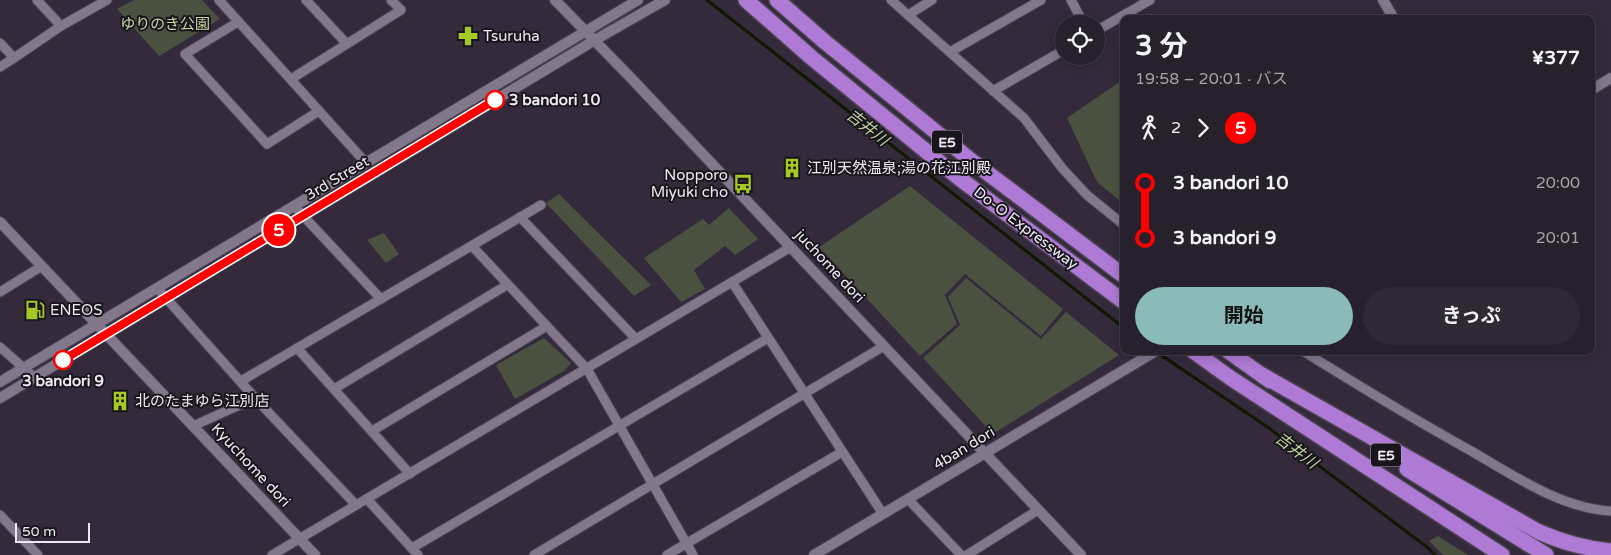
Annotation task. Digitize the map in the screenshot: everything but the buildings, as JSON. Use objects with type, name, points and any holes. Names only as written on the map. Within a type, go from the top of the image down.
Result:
[{"type":"highway","name":"Do-O Expressway","points":[[746,0],[812,58],[959,178],[1120,299]]},
{"type":"highway","name":"Do-O Expressway","points":[[777,0],[825,42],[973,162],[1120,273]]},
{"type":"highway","name":"E5","points":[[1199,355],[1248,390],[1502,555]]},
{"type":"highway","name":"E5","points":[[1234,355],[1262,375],[1546,555]]},
{"type":"highway","points":[[1262,375],[1539,532],[1556,540],[1611,551]]},
{"type":"street","points":[[37,0],[61,26]]},
{"type":"street","points":[[0,67],[61,26],[107,0]]},
{"type":"street","points":[[219,0],[366,163]]},
{"type":"street","points":[[306,0],[347,44]]},
{"type":"street","points":[[291,79],[401,10],[391,0]]},
{"type":"street","name":"juchome dori","points":[[555,0],[595,40],[1081,555]]},
{"type":"street","name":"3rd Street","points":[[0,382],[638,0]]},
{"type":"street","points":[[891,0],[1024,118],[1062,168],[1087,195],[1120,222]]},
{"type":"street","points":[[908,15],[932,0]]},
{"type":"street","points":[[950,52],[1041,0]]},
{"type":"street","points":[[1071,0],[1079,15]]},
{"type":"street","points":[[1383,0],[1392,15]]},
{"type":"street","name":"3rd Street","points":[[0,398],[595,40],[664,1]]},
{"type":"street","points":[[1123,15],[1146,1]]},
{"type":"street","points":[[1105,26],[1120,17]]},
{"type":"street","points":[[238,22],[185,54],[267,144],[319,111]]},
{"type":"street","points":[[0,43],[14,58]]},
{"type":"street","points":[[993,91],[1055,55]]},
{"type":"street","points":[[1595,88],[1611,78]]},
{"type":"street","points":[[241,380],[541,205]]},
{"type":"street","points":[[294,206],[381,298]]},
{"type":"street","points":[[520,217],[636,339]]},
{"type":"street","name":"Kyuchome dori","points":[[0,222],[315,555]]},
{"type":"street","points":[[472,246],[587,369],[693,555]]},
{"type":"street","points":[[272,555],[791,247]]},
{"type":"street","points":[[0,292],[42,266]]},
{"type":"street","points":[[732,282],[883,514]]},
{"type":"street","points":[[334,389],[508,285]]},
{"type":"street","points":[[157,288],[241,380],[255,398],[356,505]]},
{"type":"street","points":[[372,431],[546,326]]},
{"type":"street","points":[[368,499],[415,552],[768,338]]},
{"type":"street","points":[[534,555],[884,346]]},
{"type":"street","points":[[0,347],[34,377]]},
{"type":"street","points":[[297,348],[410,474]]},
{"type":"street","name":"4ban dori","points":[[814,555],[1149,355]]},
{"type":"street","points":[[1310,355],[1406,414],[1528,484],[1569,502],[1598,510],[1611,511]]},
{"type":"street","points":[[193,426],[255,398]]},
{"type":"street","points":[[667,555],[842,452]]},
{"type":"street","points":[[908,499],[961,555]]},
{"type":"street","points":[[966,555],[1038,510]]},
{"type":"street","points":[[0,516],[38,555]]},
{"type":"green space","name":"ゆりのき公園","points":[[134,0],[202,0],[220,19],[159,56],[117,9]]},
{"type":"green space","points":[[1120,82],[1120,201],[1097,182],[1067,118]]},
{"type":"green space","points":[[910,186],[1063,309],[1041,336],[965,274],[945,295],[957,324],[920,356],[819,247]]},
{"type":"green space","points":[[559,194],[651,285],[634,296],[546,203]]},
{"type":"green space","points":[[729,208],[758,239],[735,255],[725,246],[694,270],[705,289],[681,302],[644,258],[703,219],[709,225]]},
{"type":"green space","points":[[384,233],[399,254],[386,263],[367,240]]},
{"type":"green space","points":[[966,278],[1041,339],[1066,312],[1119,355],[993,434],[923,358],[960,325],[948,297]]},
{"type":"green space","points":[[544,338],[571,363],[564,371],[515,399],[496,365]]},
{"type":"green space","points":[[1438,536],[1468,555],[1443,555],[1429,541]]},
{"type":"waterway","name":"吉井川","points":[[707,0],[1120,325]]},
{"type":"waterway","name":"吉井川","points":[[1161,355],[1269,428],[1435,555]]},
{"type":"bus line","name":"5","points":[[63,360],[495,100]]},
{"type":"place","name":"Tsuruha","points":[[468,36]]},
{"type":"place","name":"3 bandori 10","points":[[495,100]]},
{"type":"place","name":"江別天然温泉;湯の花江別殿","points":[[792,168]]},
{"type":"place","name":"Nopporo Miyuki cho","points":[[743,184]]},
{"type":"place","name":"ENEOS","points":[[35,310]]},
{"type":"place","name":"3 bandori 9","points":[[63,360]]},
{"type":"place","name":"北のたまゆら江別店","points":[[120,401]]}]
